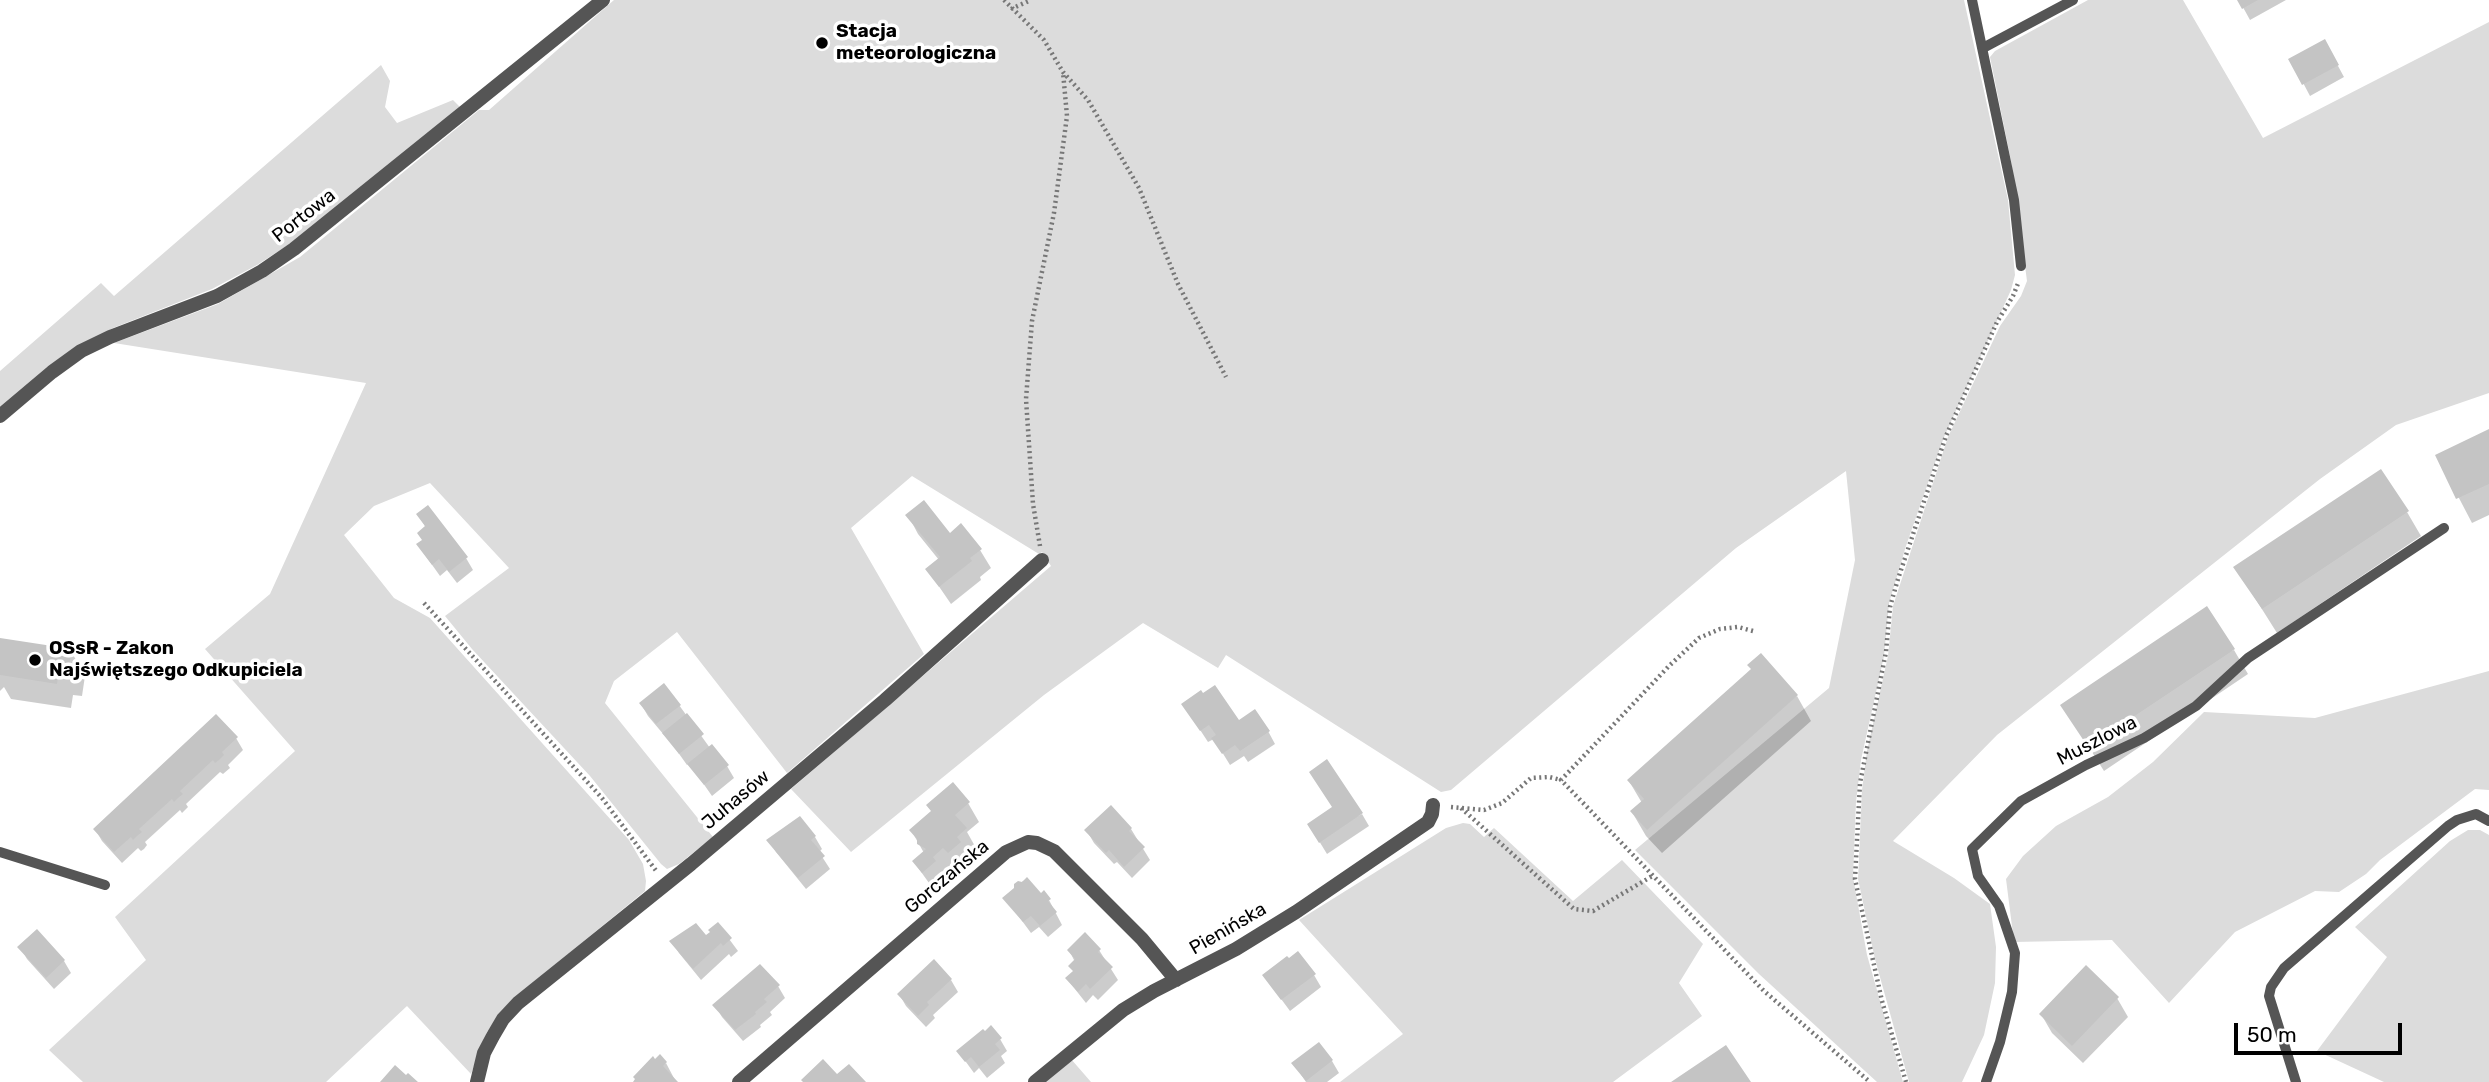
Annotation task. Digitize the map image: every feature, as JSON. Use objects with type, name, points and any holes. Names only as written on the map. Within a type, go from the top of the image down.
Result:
[{"type":"street","name":"Portowa","points":[[0,416],[52,372],[82,351],[110,337],[217,296],[294,250],[603,0]]},
{"type":"street","name":"Juhasów","points":[[477,1082],[484,1053],[503,1019],[518,1003],[666,884],[886,700],[1042,560]]},
{"type":"street","name":"Pienińska","points":[[1035,1082],[1124,1010],[1236,949],[1296,912],[1427,822],[1433,805]]},
{"type":"street","name":"Gorczańska","points":[[739,1082],[1006,852],[1028,842],[1054,851],[1142,939],[1176,980]]},
{"type":"lane","points":[[1972,0],[2014,201],[2021,266]]},
{"type":"lane","points":[[1983,48],[2073,0]]},
{"type":"lane","name":"Muszlowa","points":[[1986,1082],[2000,1042],[2012,992],[2015,953],[1999,906],[1979,876],[1972,849],[2021,801],[2085,765],[2144,738],[2196,706],[2248,658],[2444,527]]},
{"type":"lane","points":[[2296,1082],[2269,996],[2284,968],[2448,826],[2476,814],[2489,821]]},
{"type":"lane","points":[[0,852],[105,885]]},
{"type":"path","points":[[1004,0],[1044,40],[1063,72],[1088,100],[1139,188],[1178,284],[1226,377]]},
{"type":"path","points":[[1011,9],[1031,0]]},
{"type":"path","points":[[1042,560],[1033,504],[1026,399],[1032,321],[1054,213],[1067,116],[1063,72]]},
{"type":"path","points":[[1906,1082],[1882,1001],[1855,879],[1860,783],[1886,652],[1890,607],[1898,579],[1946,436],[1997,322],[2013,296],[2021,266]]},
{"type":"path","points":[[424,603],[603,798],[666,884]]},
{"type":"path","points":[[1561,780],[1669,666],[1699,639],[1720,629],[1738,627],[1754,631]]},
{"type":"path","points":[[1433,805],[1484,810],[1493,808],[1531,778],[1549,777],[1561,780],[1764,990],[1870,1082]]},
{"type":"path","points":[[1461,808],[1574,909],[1593,911],[1654,875]]},
{"type":"shaded area","points":[[614,0],[1964,0],[2008,200],[2015,275],[2011,290],[1944,437],[1906,546],[1889,603],[1884,656],[1861,760],[1856,802],[1853,877],[1867,955],[1903,1082],[1877,1082],[1759,974],[1635,850],[1829,688],[1855,560],[1846,471],[1736,548],[1451,790],[1441,792],[1226,655],[1218,668],[1143,623],[1044,695],[851,852],[791,789],[1051,566],[1042,552],[1039,554],[912,476],[851,528],[924,654],[787,773],[677,632],[614,681],[605,703],[713,837],[679,864],[667,869],[590,776],[472,649],[445,616],[509,568],[430,483],[374,506],[344,535],[394,598],[430,618],[629,840],[643,864],[645,891],[513,999],[487,1032],[471,1074],[407,1006],[326,1082],[83,1082],[49,1050],[146,960],[115,917],[295,751],[205,649],[270,594],[366,383],[114,343],[218,304],[300,257],[479,110],[489,110]]},
{"type":"shaded area","points":[[2088,0],[2183,0],[2263,138],[2489,22],[2489,393],[2396,425],[2320,479],[1997,735],[1893,841],[1954,878],[1990,904],[1996,947],[1995,983],[1984,1035],[1962,1082],[1909,1082],[1875,959],[1858,879],[1862,790],[1867,751],[1888,656],[1893,606],[1948,437],[2000,326],[2021,296],[2027,281],[2011,161],[1990,57],[1995,51]]},
{"type":"shaded area","points":[[381,65],[390,81],[385,107],[397,123],[453,100],[460,107],[291,243],[212,289],[113,328],[79,347],[0,409],[0,371],[101,283],[114,296]]},
{"type":"shaded area","points":[[2489,671],[2489,790],[2475,789],[2339,892],[2315,891],[2235,932],[2169,1003],[2112,940],[2014,942],[2006,879],[2023,856],[2056,826],[2108,797],[2153,762],[2204,712],[2315,718]]},
{"type":"shaded area","points":[[1463,823],[1470,824],[1484,837],[1494,828],[1573,901],[1622,860],[1703,944],[1679,983],[1702,1016],[1613,1082],[1340,1082],[1403,1034],[1299,920],[1446,828]]},
{"type":"shaded area","points":[[2468,830],[2480,830],[2489,835],[2489,1082],[2384,1082],[2317,1051],[2387,957],[2355,927],[2450,841]]},
{"type":"shaded area","points":[[1071,1059],[1091,1082],[1044,1082]]},
{"type":"building","points":[[2237,0],[2258,0],[2242,9]]},
{"type":"building","points":[[2325,39],[2339,65],[2302,85],[2288,59]]},
{"type":"building","points":[[2489,429],[2489,484],[2456,499],[2435,455]]},
{"type":"building","points":[[2381,469],[2409,511],[2262,609],[2233,567]]},
{"type":"building","points":[[924,500],[950,533],[961,523],[982,549],[970,558],[972,561],[939,587],[925,569],[940,557],[905,515]]},
{"type":"building","points":[[428,505],[468,557],[449,572],[439,559],[432,565],[416,544],[422,540],[417,533],[425,526],[416,514]]},
{"type":"building","points":[[2207,606],[2235,649],[2088,747],[2060,705]]},
{"type":"building","name":"OSsR - Zakon Najświętszego Odkupiciela","points":[[0,638],[72,649],[68,672],[59,671],[57,684],[0,675]]},
{"type":"building","points":[[1761,653],[1798,695],[1647,830],[1630,811],[1644,799],[1627,780],[1751,669],[1747,665]]},
{"type":"building","points":[[664,683],[681,705],[656,724],[639,703]]},
{"type":"building","points":[[1215,685],[1239,720],[1255,709],[1270,731],[1240,751],[1235,745],[1222,754],[1211,738],[1216,735],[1209,725],[1200,731],[1181,704],[1201,690],[1203,693]]},
{"type":"building","points":[[687,713],[704,734],[679,754],[662,733]]},
{"type":"building","points":[[216,714],[238,737],[222,752],[224,755],[219,760],[215,763],[213,760],[180,791],[183,794],[174,802],[172,799],[139,829],[142,832],[133,840],[131,837],[114,852],[93,829]]},
{"type":"building","points":[[712,744],[729,765],[704,785],[687,764]]},
{"type":"building","points":[[1327,759],[1363,813],[1319,843],[1307,824],[1332,807],[1309,772]]},
{"type":"building","points":[[953,782],[970,802],[955,815],[967,828],[957,837],[961,842],[948,853],[943,848],[933,857],[936,861],[922,873],[912,861],[926,849],[917,844],[917,839],[909,830],[931,811],[926,805]]},
{"type":"building","points":[[1111,805],[1132,828],[1129,831],[1145,847],[1124,867],[1109,850],[1106,853],[1084,830]]},
{"type":"building","points":[[800,816],[816,836],[811,840],[825,856],[798,878],[766,840]]},
{"type":"building","points":[[1027,877],[1041,893],[1044,890],[1051,899],[1048,901],[1057,912],[1040,926],[1031,916],[1023,922],[1002,898],[1014,888],[1014,884]]},
{"type":"building","points":[[718,922],[732,938],[723,946],[721,943],[693,969],[669,941],[696,923],[706,935]]},
{"type":"building","points":[[37,929],[65,960],[46,978],[17,947]]},
{"type":"building","points":[[1085,932],[1101,949],[1098,952],[1113,967],[1090,989],[1086,984],[1078,992],[1065,978],[1073,971],[1068,966],[1075,959],[1067,950]]},
{"type":"building","points":[[1298,951],[1316,974],[1281,1000],[1262,975]]},
{"type":"building","points":[[934,959],[952,979],[927,1002],[929,1005],[918,1016],[897,994]]},
{"type":"building","points":[[760,964],[780,985],[764,999],[767,1002],[756,1014],[735,1030],[712,1005]]},
{"type":"building","points":[[2086,965],[2119,997],[2072,1046],[2039,1014]]},
{"type":"building","points":[[991,1025],[1002,1038],[995,1044],[1000,1050],[979,1067],[971,1057],[965,1062],[956,1051]]},
{"type":"building","points":[[1319,1042],[1333,1060],[1306,1081],[1291,1063]]},
{"type":"building","points":[[1726,1045],[1751,1082],[1671,1082]]},
{"type":"building","points":[[660,1054],[667,1062],[663,1066],[678,1082],[633,1082],[633,1077],[653,1056],[655,1059]]},
{"type":"building","points":[[823,1059],[837,1074],[849,1064],[866,1082],[803,1082],[801,1080]]},
{"type":"building","points":[[395,1065],[406,1075],[408,1073],[418,1082],[380,1082]]},
{"type":"place","name":"Stacja meteorologiczna","points":[[822,43]]},
{"type":"place","name":"OSsR - Zakon Najświętszego Odkupiciela","points":[[35,660]]}]
